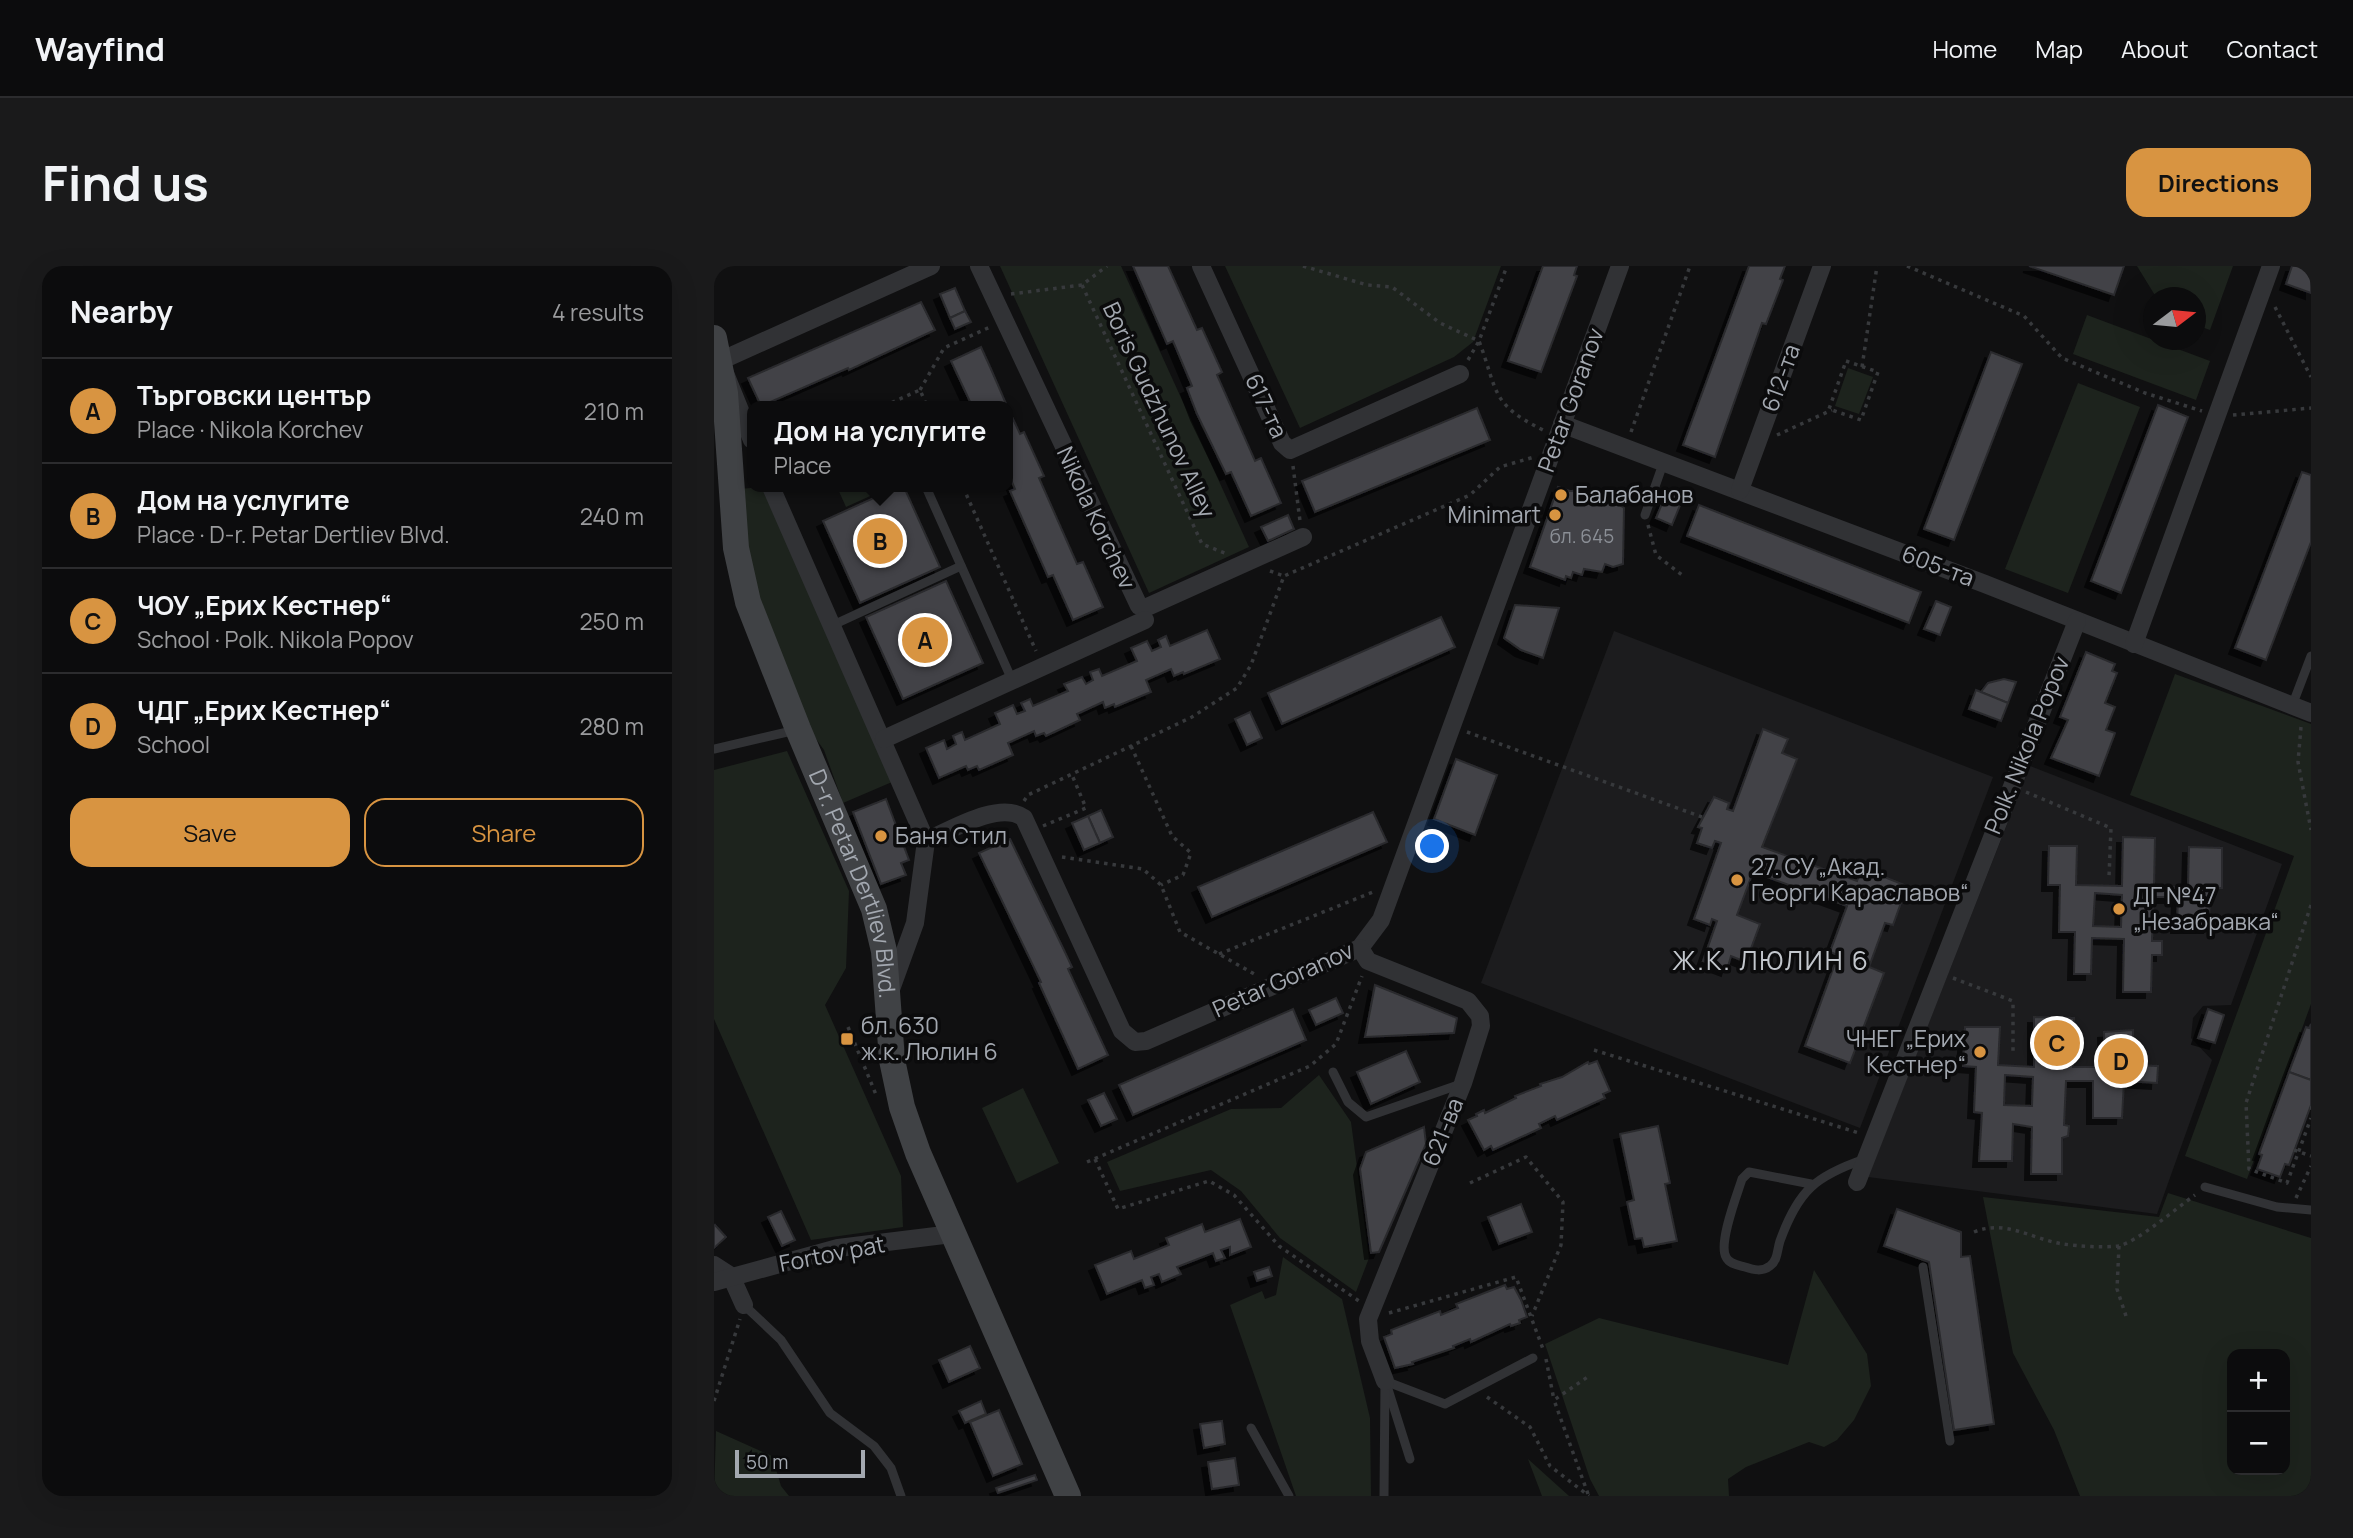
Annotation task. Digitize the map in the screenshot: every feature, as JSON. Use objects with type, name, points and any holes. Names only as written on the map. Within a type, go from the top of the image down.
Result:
[{"type":"main road","name":"D-r. Petar Dertliev Blvd.","points":[[717,349],[720,423],[736,548],[748,602],[797,729],[874,909],[884,951],[892,1060],[902,1107],[952,1234],[1068,1496]]},
{"type":"street","points":[[747,427],[717,349],[931,266]]},
{"type":"street","name":"Nikola Korchev","points":[[979,266],[1139,606],[1145,608],[1303,537]]},
{"type":"street","name":"617-та","points":[[1201,266],[1282,443],[1290,450],[1460,374]]},
{"type":"street","name":"Petar Goranov","points":[[1018,813],[1031,831],[1122,1031],[1129,1040],[1146,1041],[1274,985],[1364,954],[1381,920],[1620,266]]},
{"type":"street","name":"612-та","points":[[1740,490],[1822,266]]},
{"type":"street","points":[[2134,644],[2271,266]]},
{"type":"street","name":"605-та","points":[[1557,438],[1626,447],[1664,461],[2292,706],[2306,719]]},
{"type":"street","points":[[773,492],[884,739],[926,841],[915,923],[889,996]]},
{"type":"street","points":[[884,739],[1145,620]]},
{"type":"street","name":"Polk. Nikola Popov","points":[[1857,1182],[2077,621]]},
{"type":"street","points":[[926,841],[996,812],[1018,813]]},
{"type":"street","name":"621-ва","points":[[1364,954],[1468,1001],[1475,1008],[1481,1026],[1463,1083],[1368,1319],[1370,1341],[1385,1381]]},
{"type":"street","name":"Fortov pat","points":[[723,1279],[838,1248],[952,1234]]},
{"type":"street","points":[[714,1265],[744,1305]]},
{"type":"lane","points":[[1644,515],[1664,461]]},
{"type":"lane","points":[[928,492],[1012,680]]},
{"type":"lane","points":[[833,625],[961,566]]},
{"type":"lane","points":[[2292,706],[2311,656]]},
{"type":"lane","points":[[714,749],[797,729]]},
{"type":"lane","points":[[1334,1072],[1348,1102],[1366,1117],[1463,1083]]},
{"type":"lane","points":[[1811,1184],[1749,1172],[1742,1178],[1723,1244],[1725,1257],[1731,1263],[1756,1271],[1768,1268],[1776,1260],[1791,1211],[1811,1184],[1830,1171],[1866,1158]]},
{"type":"lane","points":[[2205,1187],[2291,1210],[2311,1210]]},
{"type":"lane","points":[[1923,1267],[1950,1441]]},
{"type":"lane","points":[[744,1305],[781,1339],[830,1412],[874,1446],[891,1468],[901,1496]]},
{"type":"lane","points":[[1385,1381],[1445,1404],[1532,1358]]},
{"type":"lane","points":[[1385,1381],[1409,1459]]},
{"type":"lane","points":[[1384,1496],[1385,1381]]},
{"type":"lane","points":[[1251,1428],[1289,1496]]},
{"type":"path","points":[[993,296],[1082,285],[1107,266]]},
{"type":"path","points":[[1303,266],[1367,285],[1392,287],[1440,323],[1479,341],[1496,394],[1507,408],[1518,418],[1557,438]]},
{"type":"path","points":[[1460,374],[1479,341],[1507,266]]},
{"type":"path","points":[[1626,447],[1690,266]]},
{"type":"path","points":[[1862,367],[1877,266]]},
{"type":"path","points":[[1906,266],[2024,316],[2062,358],[2145,393],[2218,417],[2311,408]]},
{"type":"path","name":"Boris Gudzhunov Alley","points":[[1082,285],[1202,544],[1247,562]]},
{"type":"path","points":[[2264,285],[2311,377]]},
{"type":"path","points":[[895,401],[920,390],[944,348],[1005,320]]},
{"type":"path","points":[[1846,361],[1878,372],[1861,420],[1832,410],[1829,409],[1846,361]]},
{"type":"path","points":[[920,390],[925,401]]},
{"type":"path","points":[[1758,443],[1832,410]]},
{"type":"path","points":[[1018,813],[1028,794],[1192,717],[1237,688],[1251,665],[1284,576],[1470,495],[1500,467],[1557,438]]},
{"type":"path","points":[[1290,450],[1303,537]]},
{"type":"path","points":[[965,492],[1043,666]]},
{"type":"path","points":[[1644,515],[1656,555],[1682,575]]},
{"type":"path","points":[[2306,719],[2298,762],[2311,830]]},
{"type":"path","points":[[1452,726],[1702,817]]},
{"type":"path","points":[[1131,746],[1172,836],[1191,853],[1183,874],[1161,885]]},
{"type":"path","points":[[1031,831],[1086,808],[1072,775]]},
{"type":"path","points":[[2012,784],[2040,800],[2111,828],[2109,877]]},
{"type":"path","points":[[1042,855],[1143,869],[1161,885],[1180,932],[1274,985]]},
{"type":"path","points":[[1219,954],[1394,883]]},
{"type":"path","points":[[2311,905],[2246,1103],[2249,1169],[2287,1183],[2296,1151],[2311,1118]]},
{"type":"path","points":[[1087,1162],[1310,1066],[1336,1044],[1364,954]]},
{"type":"path","points":[[1938,973],[2013,1001],[2013,1051]]},
{"type":"path","points":[[848,1027],[877,1099]]},
{"type":"path","points":[[1594,1051],[1874,1138]]},
{"type":"path","points":[[2296,1151],[2311,1156]]},
{"type":"path","points":[[1470,1183],[1525,1157],[1563,1202],[1561,1245],[1531,1318]]},
{"type":"path","points":[[1095,1159],[1118,1209],[1209,1181],[1226,1190],[1234,1195],[1279,1245],[1371,1310],[1374,1318],[1516,1277],[1551,1375],[1554,1399],[1589,1496]]},
{"type":"path","points":[[2291,1210],[2311,1166]]},
{"type":"path","points":[[1974,1232],[1989,1226],[2013,1228],[2063,1244],[2119,1246],[2158,1223],[2205,1187]]},
{"type":"path","points":[[2119,1246],[2117,1289],[2127,1319]]},
{"type":"path","points":[[714,1401],[744,1305]]},
{"type":"path","points":[[1554,1399],[1590,1376]]},
{"type":"path","points":[[1477,1389],[1530,1427],[1550,1466],[1589,1496]]},
{"type":"shaded area","points":[[1000,266],[1121,266],[1249,547],[1149,593]]},
{"type":"shaded area","points":[[1225,266],[1501,266],[1473,342],[1454,357],[1300,428]]},
{"type":"shaded area","points":[[2137,266],[2233,266],[2210,330],[2206,329],[2206,287],[2150,287]]},
{"type":"shaded area","points":[[2087,315],[2143,336],[2143,350],[2181,350],[2210,361],[2196,400],[2073,354]]},
{"type":"shaded area","points":[[1848,368],[1873,377],[1859,414],[1835,406]]},
{"type":"shaded area","points":[[2078,383],[2140,407],[2068,593],[2005,569]]},
{"type":"shaded area","points":[[739,489],[764,492],[892,782],[843,803],[824,750],[806,725],[755,601]]},
{"type":"shaded area","points":[[839,492],[879,492],[846,507]]},
{"type":"shaded area","name":"27. СУ „Акад. Георги Караславов“","points":[[1614,631],[1993,777],[1860,1128],[1481,983]]},
{"type":"shaded area","points":[[2175,674],[2311,724],[2311,1004],[2247,1179],[2185,1156],[2294,856],[2130,795]]},
{"type":"shaded area","points":[[787,751],[849,891],[846,968],[825,1005],[901,1176],[903,1227],[811,1240],[714,1019],[714,770]]},
{"type":"shaded area","points":[[2030,766],[2282,864],[2231,1005],[2203,1006],[2193,1018],[2191,1038],[2212,1060],[2157,1214],[1868,1177]]},
{"type":"shaded area","points":[[1319,1075],[1351,1122],[1369,1258],[1356,1292],[1280,1238],[1241,1191],[1211,1170],[1120,1191],[1107,1162],[1231,1109],[1281,1108]]},
{"type":"shaded area","points":[[1023,1088],[1059,1163],[1017,1183],[982,1108]]},
{"type":"shaded area","points":[[2168,1193],[2311,1238],[2311,1496],[2080,1496],[2054,1430],[2013,1353],[1983,1197],[2159,1217]]},
{"type":"shaded area","points":[[1283,1257],[1342,1299],[1370,1418],[1371,1496],[1296,1496],[1230,1305],[1262,1291],[1265,1299],[1276,1295]]},
{"type":"shaded area","points":[[1814,1270],[1867,1354],[1871,1386],[1854,1420],[1837,1440],[1824,1447],[1809,1442],[1746,1467],[1728,1479],[1729,1496],[1599,1496],[1590,1479],[1545,1344],[1599,1318],[1788,1365]]},
{"type":"shaded area","points":[[716,1431],[772,1456],[781,1486],[789,1496],[714,1496]]},
{"type":"shaded area","points":[[1528,1459],[1569,1496],[1542,1496]]},
{"type":"building","points":[[1133,266],[1168,266],[1197,330],[1202,328],[1222,372],[1217,375],[1255,461],[1261,458],[1281,503],[1251,516],[1231,472],[1226,474],[1197,414],[1187,388],[1192,386],[1173,341],[1167,344]]},
{"type":"building","points":[[1543,266],[1577,266],[1574,275],[1577,276],[1541,372],[1508,361]]},
{"type":"building","points":[[1749,266],[1785,266],[1780,279],[1783,280],[1766,324],[1762,323],[1715,457],[1683,445]]},
{"type":"building","points":[[2029,266],[2124,266],[2114,295]]},
{"type":"building","points":[[2292,266],[2311,266],[2311,293],[2286,284]]},
{"type":"building","points":[[955,288],[965,311],[950,318],[940,294]]},
{"type":"building","points":[[921,302],[935,330],[849,370],[848,368],[772,401],[759,401],[748,378]]},
{"type":"building","points":[[965,311],[971,322],[955,329],[950,318]]},
{"type":"building","points":[[981,347],[1005,401],[970,401],[951,361]]},
{"type":"building","points":[[1991,352],[2022,364],[1954,540],[1924,529]]},
{"type":"building","points":[[2158,405],[2188,417],[2121,593],[2091,581]]},
{"type":"building","points":[[1477,408],[1490,440],[1315,512],[1302,481]]},
{"type":"building","points":[[1013,419],[1020,434],[1024,432],[1044,476],[1039,478],[1077,564],[1083,562],[1103,607],[1073,620],[1053,575],[1048,577],[1010,492],[1015,489]]},
{"type":"building","points":[[2302,472],[2311,475],[2311,542],[2266,660],[2235,648]]},
{"type":"building","points":[[1558,487],[1570,491],[1590,490],[1608,497],[1624,508],[1623,564],[1613,567],[1605,564],[1602,572],[1584,569],[1582,575],[1573,572],[1571,578],[1566,576],[1565,580],[1530,567]]},
{"type":"building","points":[[887,492],[906,492],[940,567],[860,603],[823,521]]},
{"type":"building","points":[[1667,492],[1683,498],[1672,525],[1656,518]]},
{"type":"building","points":[[1699,505],[1921,592],[1909,623],[1687,536]]},
{"type":"building","points":[[1288,515],[1294,529],[1268,541],[1261,527]]},
{"type":"building","points":[[946,581],[983,663],[903,699],[866,617]]},
{"type":"building","points":[[1936,601],[1951,607],[1940,635],[1924,629]]},
{"type":"building","points":[[1515,605],[1559,608],[1543,658],[1521,650],[1504,638]]},
{"type":"building","points":[[1441,617],[1455,647],[1282,724],[1268,693]]},
{"type":"building","points":[[1207,630],[1220,659],[1184,674],[1183,672],[1174,676],[1171,669],[1146,680],[1151,692],[1115,707],[1114,704],[1105,708],[1103,702],[1077,714],[1080,720],[1046,736],[1044,733],[1036,736],[1034,731],[1008,743],[1013,755],[979,770],[977,766],[968,770],[966,766],[939,778],[926,748],[944,740],[947,749],[956,744],[953,736],[957,734],[962,732],[965,740],[1000,724],[995,713],[1013,705],[1017,714],[1025,711],[1021,703],[1030,699],[1033,706],[1068,691],[1064,684],[1082,677],[1086,684],[1093,680],[1090,672],[1099,669],[1102,676],[1137,661],[1131,648],[1147,641],[1152,651],[1161,647],[1158,640],[1166,636],[1170,646]]},
{"type":"building","points":[[2086,652],[2115,664],[2112,671],[2117,673],[2105,703],[2115,707],[2106,730],[2115,733],[2099,776],[2051,758],[2068,720],[2060,717]]},
{"type":"building","points":[[2004,679],[2016,682],[2008,703],[1981,692],[1988,683]]},
{"type":"building","points":[[1976,690],[2008,703],[2001,721],[1969,709]]},
{"type":"building","points":[[1250,712],[1262,738],[1247,745],[1235,719]]},
{"type":"building","points":[[1763,729],[1788,739],[1782,753],[1797,759],[1762,847],[1857,881],[1862,868],[1907,886],[1893,925],[1885,923],[1869,967],[1884,973],[1850,1063],[1805,1046],[1838,955],[1830,952],[1847,906],[1753,872],[1737,915],[1760,924],[1746,962],[1731,956],[1727,970],[1703,961],[1717,921],[1712,919],[1710,925],[1694,919],[1721,843],[1715,841],[1712,848],[1697,843],[1702,828],[1698,827],[1714,797],[1729,803],[1727,809],[1733,811]]},
{"type":"building","points":[[1456,759],[1497,775],[1475,835],[1434,819]]},
{"type":"building","name":"Баня Стил","points":[[886,799],[909,860],[901,863],[906,875],[881,884],[853,812]]},
{"type":"building","points":[[1101,810],[1113,837],[1100,843],[1088,816]]},
{"type":"building","points":[[1373,812],[1387,842],[1212,917],[1198,887]]},
{"type":"building","points":[[1088,816],[1100,843],[1084,850],[1072,823]]},
{"type":"building","points":[[2123,837],[2155,838],[2154,887],[2188,887],[2189,847],[2222,848],[2222,888],[2210,888],[2209,927],[2177,927],[2178,897],[2153,897],[2152,941],[2162,941],[2162,955],[2152,955],[2151,992],[2123,992],[2124,939],[2092,938],[2091,974],[2074,974],[2075,932],[2059,932],[2060,885],[2048,885],[2049,846],[2077,846],[2076,885],[2122,886]],"holes":[[[2095,893],[2122,895],[2121,927],[2093,926]]]},
{"type":"building","points":[[1010,839],[1072,967],[1068,969],[1108,1055],[1078,1069],[1039,983],[1041,982],[979,853]]},
{"type":"building","points":[[1375,985],[1457,1018],[1454,1033],[1365,1037]]},
{"type":"building","points":[[1336,998],[1343,1013],[1316,1025],[1309,1010]]},
{"type":"building","points":[[1293,1009],[1306,1040],[1133,1115],[1119,1085]]},
{"type":"building","points":[[2208,1009],[2224,1015],[2215,1043],[2198,1038]]},
{"type":"building","points":[[2034,1017],[2074,1018],[2073,1067],[2105,1067],[2104,1032],[2133,1030],[2133,1065],[2158,1066],[2157,1083],[2124,1081],[2122,1118],[2093,1118],[2093,1081],[2066,1081],[2064,1125],[2069,1126],[2068,1136],[2062,1138],[2062,1174],[2031,1174],[2032,1127],[2013,1124],[2012,1161],[1979,1161],[1982,1113],[1974,1112],[1976,1067],[1963,1066],[1965,1027],[2000,1027],[1998,1065],[2034,1067]],"holes":[[[2005,1075],[2033,1077],[2032,1106],[2004,1105]]]},
{"type":"building","points":[[2311,1024],[2311,1080],[2289,1072],[2306,1027],[2309,1028]]},
{"type":"building","points":[[1406,1051],[1420,1082],[1371,1104],[1357,1072]]},
{"type":"building","points":[[1597,1061],[1610,1091],[1603,1094],[1605,1098],[1557,1120],[1555,1116],[1539,1124],[1541,1128],[1493,1150],[1491,1146],[1484,1150],[1468,1120],[1484,1110],[1485,1113],[1516,1098],[1515,1096],[1541,1086],[1540,1084],[1562,1077],[1588,1062]]},
{"type":"building","points":[[2289,1072],[2311,1080],[2311,1105],[2289,1165],[2285,1164],[2280,1177],[2257,1169],[2262,1155],[2259,1154]]},
{"type":"building","points":[[1104,1093],[1117,1119],[1101,1126],[1088,1100]]},
{"type":"building","points":[[1658,1126],[1670,1183],[1665,1184],[1677,1241],[1644,1247],[1642,1238],[1635,1239],[1627,1202],[1634,1200],[1620,1134]]},
{"type":"building","points":[[1424,1127],[1426,1144],[1379,1252],[1371,1253],[1360,1169],[1366,1152]]},
{"type":"building","points":[[1521,1204],[1532,1232],[1499,1244],[1488,1217]]},
{"type":"building","points":[[1897,1209],[1961,1232],[1961,1257],[1970,1256],[1994,1424],[1954,1430],[1929,1262],[1884,1246]]},
{"type":"building","points":[[781,1211],[795,1240],[782,1246],[768,1217]]},
{"type":"building","points":[[1240,1219],[1251,1247],[1230,1255],[1230,1247],[1221,1250],[1225,1258],[1216,1261],[1213,1253],[1177,1267],[1181,1274],[1162,1282],[1159,1274],[1151,1277],[1154,1285],[1145,1288],[1142,1280],[1107,1294],[1095,1265],[1131,1251],[1134,1259],[1169,1245],[1166,1238],[1202,1224],[1205,1232]]},
{"type":"building","points":[[714,1226],[726,1237],[714,1248]]},
{"type":"building","points":[[1269,1267],[1272,1276],[1257,1281],[1254,1272]]},
{"type":"building","points":[[1505,1285],[1507,1289],[1514,1287],[1521,1300],[1527,1317],[1519,1320],[1520,1323],[1510,1324],[1471,1342],[1470,1339],[1453,1346],[1454,1348],[1412,1362],[1413,1364],[1395,1368],[1384,1337],[1392,1334],[1391,1330],[1440,1311],[1441,1315],[1458,1308],[1456,1304]]},
{"type":"building","points":[[970,1346],[980,1368],[949,1382],[939,1360]]},
{"type":"building","points":[[981,1401],[986,1414],[965,1423],[959,1411]]},
{"type":"building","points":[[999,1410],[1022,1464],[993,1476],[970,1422]]},
{"type":"building","points":[[1222,1421],[1225,1444],[1204,1448],[1200,1424]]},
{"type":"building","points":[[1235,1458],[1239,1485],[1212,1489],[1208,1462]]},
{"type":"building","points":[[1035,1475],[1037,1480],[998,1493],[996,1488]]},
{"type":"place","name":"Балабанов","points":[[1561,495]]},
{"type":"place","name":"Minimart","points":[[1555,515]]},
{"type":"place","name":"Дом на услугите","points":[[880,541]]},
{"type":"place","name":"Търговски център","points":[[925,640]]},
{"type":"place","name":"Баня Стил","points":[[881,836]]},
{"type":"place","name":"27. СУ „Акад. Георги Караславов“","points":[[1737,880]]},
{"type":"place","name":"ДГ №47 „Незабравка“","points":[[2119,909]]},
{"type":"place","name":"бл. 630 ж.к. Люлин 6","points":[[847,1039]]},
{"type":"place","name":"ЧОУ „Ерих Кестнер“","points":[[2057,1043]]},
{"type":"place","name":"ЧНЕГ „Ерих Кестнер“","points":[[1980,1052]]},
{"type":"place","name":"ЧДГ „Ерих Кестнер“","points":[[2121,1061]]},
{"type":"district","name":"Ж.К. ЛЮЛИН 6","points":[[1771,961]]}]
